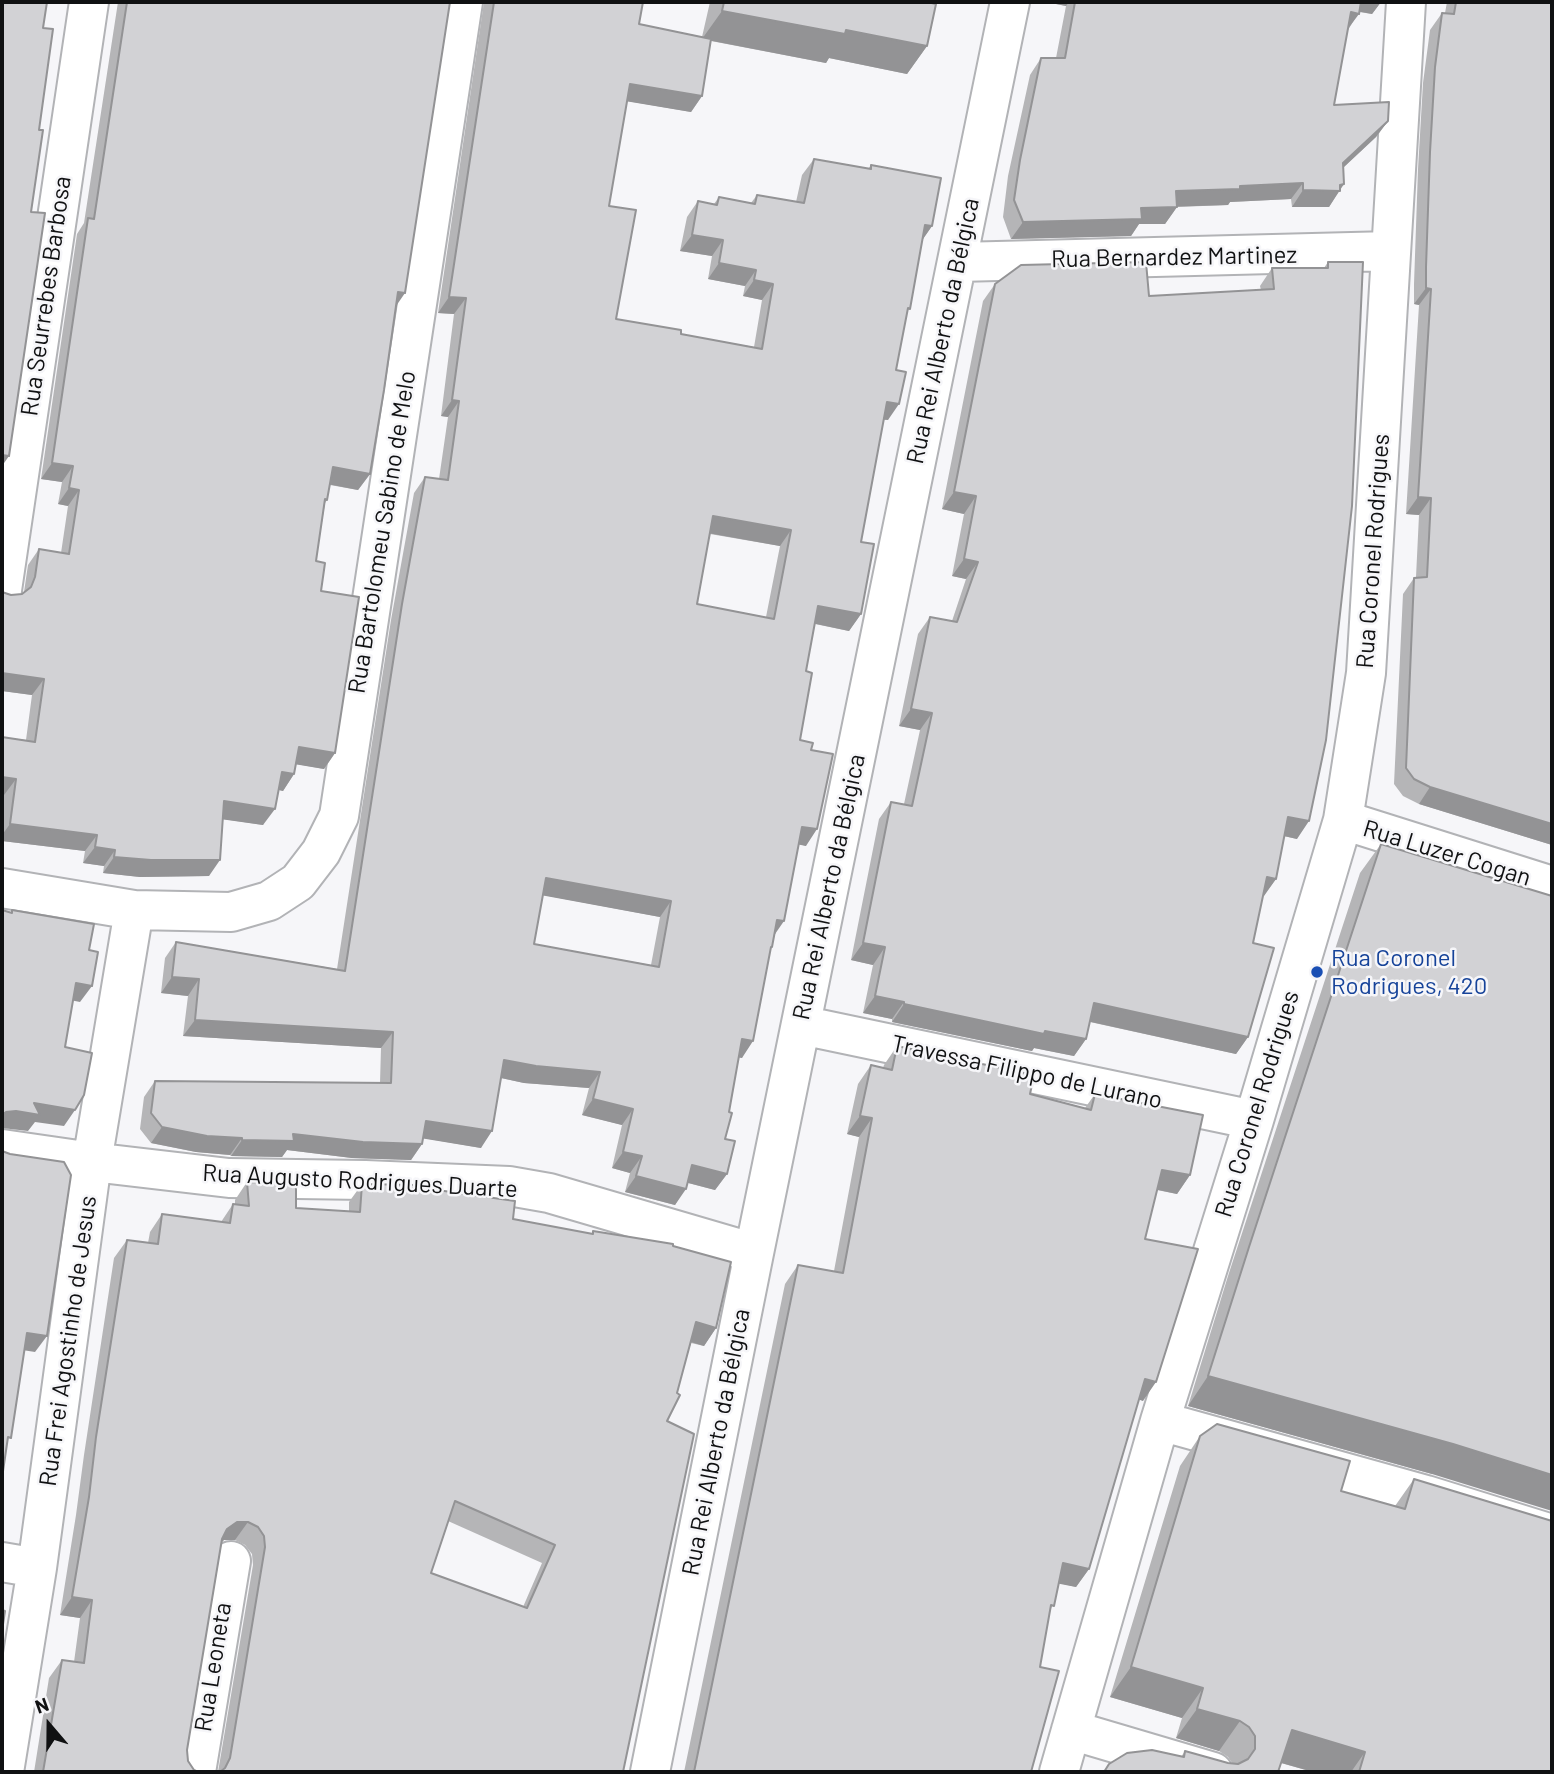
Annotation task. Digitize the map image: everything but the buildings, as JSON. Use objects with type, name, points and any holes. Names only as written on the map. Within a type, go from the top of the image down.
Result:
[{"type":"street","name":"Rua Seurrebes Barbosa","points":[[2,590],[89,2]]},
{"type":"street","name":"Rua Bartolomeu Sabino de Melo","points":[[134,910],[231,912],[269,901],[298,882],[321,852],[339,816],[463,2]]},
{"type":"street","name":"Rua Rei Alberto da Bélgica","points":[[650,1772],[1010,2]]},
{"type":"street","name":"Rua Coronel Rodrigues","points":[[1059,1772],[1160,1421],[1254,1120],[1343,820],[1366,673],[1406,2]]},
{"type":"street","name":"Rua Bernardez Martinez","points":[[958,262],[1391,251]]},
{"type":"street","name":"Rua Luzer Cogan","points":[[1343,820],[1552,886]]},
{"type":"street","points":[[2,888],[134,910]]},
{"type":"street","name":"Rua Frei Agostinho de Jesus","points":[[4,1772],[19,1565],[92,1162],[134,910]]},
{"type":"street","name":"Travessa Filippo de Lurano","points":[[801,1025],[1254,1120]]},
{"type":"street","name":"Rua Augusto Rodrigues Duarte","points":[[2,1149],[229,1178],[509,1186],[549,1193],[754,1253]]},
{"type":"street","points":[[1160,1421],[1426,1495],[1552,1534]]},
{"type":"street","name":"Rua Leoneta","points":[[196,1772],[231,1561]]},
{"type":"street","points":[[1071,1730],[1213,1772]]},
{"type":"place","name":"Rua Coronel Rodrigues, 420","points":[[1317,972]]}]
